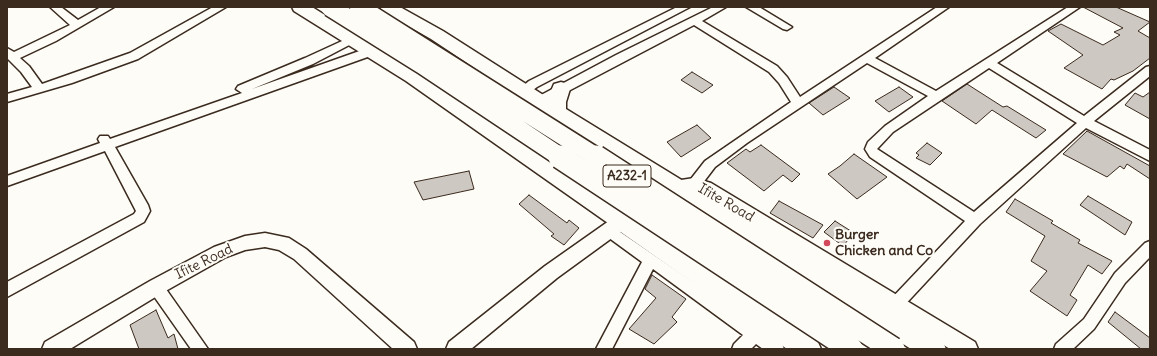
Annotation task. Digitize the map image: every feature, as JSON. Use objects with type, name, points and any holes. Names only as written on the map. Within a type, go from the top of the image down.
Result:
[{"type":"highway","points":[[300,7],[372,51],[490,131],[616,226],[761,327],[808,349]]},
{"type":"highway","name":"A232-1","points":[[330,7],[421,64],[497,116],[851,349]]},
{"type":"highway","name":"A232-1","points":[[359,7],[692,218],[893,349]]},
{"type":"highway","points":[[388,7],[437,35],[530,96],[933,349]]},
{"type":"highway","points":[[557,113],[556,102],[561,89]]},
{"type":"street","points":[[56,7],[76,25]]},
{"type":"street","points":[[39,88],[25,69],[10,54],[76,25],[109,7]]},
{"type":"street","points":[[7,98],[134,56],[222,7]]},
{"type":"street","points":[[490,131],[505,108],[530,96],[685,7]]},
{"type":"street","points":[[490,131],[530,96],[561,89],[721,7]]},
{"type":"street","points":[[751,7],[787,27]]},
{"type":"street","points":[[925,7],[940,10]]},
{"type":"street","points":[[975,220],[874,154],[871,149],[889,129],[937,96],[1075,7]]},
{"type":"street","points":[[456,349],[551,272],[616,226],[710,164],[797,102],[940,10]]},
{"type":"street","points":[[694,20],[773,69],[783,80],[797,102]]},
{"type":"street","points":[[301,71],[353,39]]},
{"type":"street","points":[[7,181],[105,142],[301,71],[335,65],[372,51]]},
{"type":"street","points":[[328,53],[335,65]]},
{"type":"street","points":[[866,58],[937,96]]},
{"type":"street","points":[[989,63],[1085,122],[1150,156]]},
{"type":"street","points":[[895,305],[975,220],[1085,122],[1150,70]]},
{"type":"street","points":[[7,173],[105,142]]},
{"type":"street","points":[[7,290],[139,218],[143,211],[141,205],[105,142]]},
{"type":"street","name":"Ifite Road","points":[[676,187],[721,198],[968,349]]},
{"type":"street","points":[[616,226],[650,260],[761,327],[776,349]]},
{"type":"street","name":"Ifite Road","points":[[52,349],[156,287],[220,252],[245,243],[265,240],[283,243],[300,254],[407,349]]},
{"type":"street","points":[[1062,349],[1089,324],[1120,278],[1150,247]]},
{"type":"street","points":[[604,349],[650,260]]},
{"type":"street","points":[[156,287],[200,349]]},
{"type":"street","points":[[740,349],[761,327]]},
{"type":"building","points":[[1083,7],[1116,7],[1150,22],[1138,31],[1150,38],[1150,58],[1133,71],[1114,80],[1111,79],[1102,89],[1064,68],[1083,55],[1048,31],[1061,24],[1103,45],[1120,35],[1114,32],[1123,28]]},
{"type":"building","points":[[692,72],[713,85],[702,93],[681,80]]},
{"type":"building","points":[[967,84],[1003,107],[1007,106],[1046,130],[1036,138],[992,110],[976,124],[942,101]]},
{"type":"building","points":[[834,87],[850,98],[823,115],[809,103]]},
{"type":"building","points":[[899,87],[913,97],[889,112],[875,101]]},
{"type":"building","points":[[1150,92],[1150,119],[1125,105],[1135,93],[1143,97]]},
{"type":"building","points":[[697,125],[711,138],[681,157],[667,142]]},
{"type":"building","points":[[1087,131],[1150,166],[1150,179],[1127,164],[1124,169],[1120,166],[1107,177],[1063,154]]},
{"type":"building","points":[[927,143],[942,153],[930,165],[916,158],[919,155],[916,153]]},
{"type":"building","points":[[761,145],[800,174],[792,182],[783,175],[764,191],[727,163],[746,149],[750,152]]},
{"type":"building","points":[[854,154],[887,177],[857,199],[828,174]]},
{"type":"building","points":[[469,171],[474,189],[423,200],[414,182]]},
{"type":"building","points":[[529,195],[567,223],[569,220],[579,228],[564,245],[551,236],[554,234],[519,204]]},
{"type":"building","points":[[1088,196],[1132,222],[1125,235],[1080,205]]},
{"type":"building","points":[[1015,199],[1053,221],[1051,223],[1080,240],[1078,243],[1112,261],[1102,274],[1088,265],[1070,295],[1077,300],[1067,316],[1030,291],[1047,271],[1031,261],[1045,236],[1006,212]]},
{"type":"building","points":[[779,201],[823,225],[813,238],[770,213]]},
{"type":"building","points":[[835,221],[854,233],[843,246],[824,232]]},
{"type":"building","points":[[652,275],[686,299],[672,317],[677,322],[654,344],[629,329],[656,298],[645,289]]},
{"type":"building","points":[[156,310],[168,338],[174,334],[178,349],[139,349],[130,325]]},
{"type":"building","points":[[1115,312],[1150,338],[1150,349],[1141,349],[1108,322]]},
{"type":"place","name":"Burger Chicken and Co","points":[[827,243]]}]
